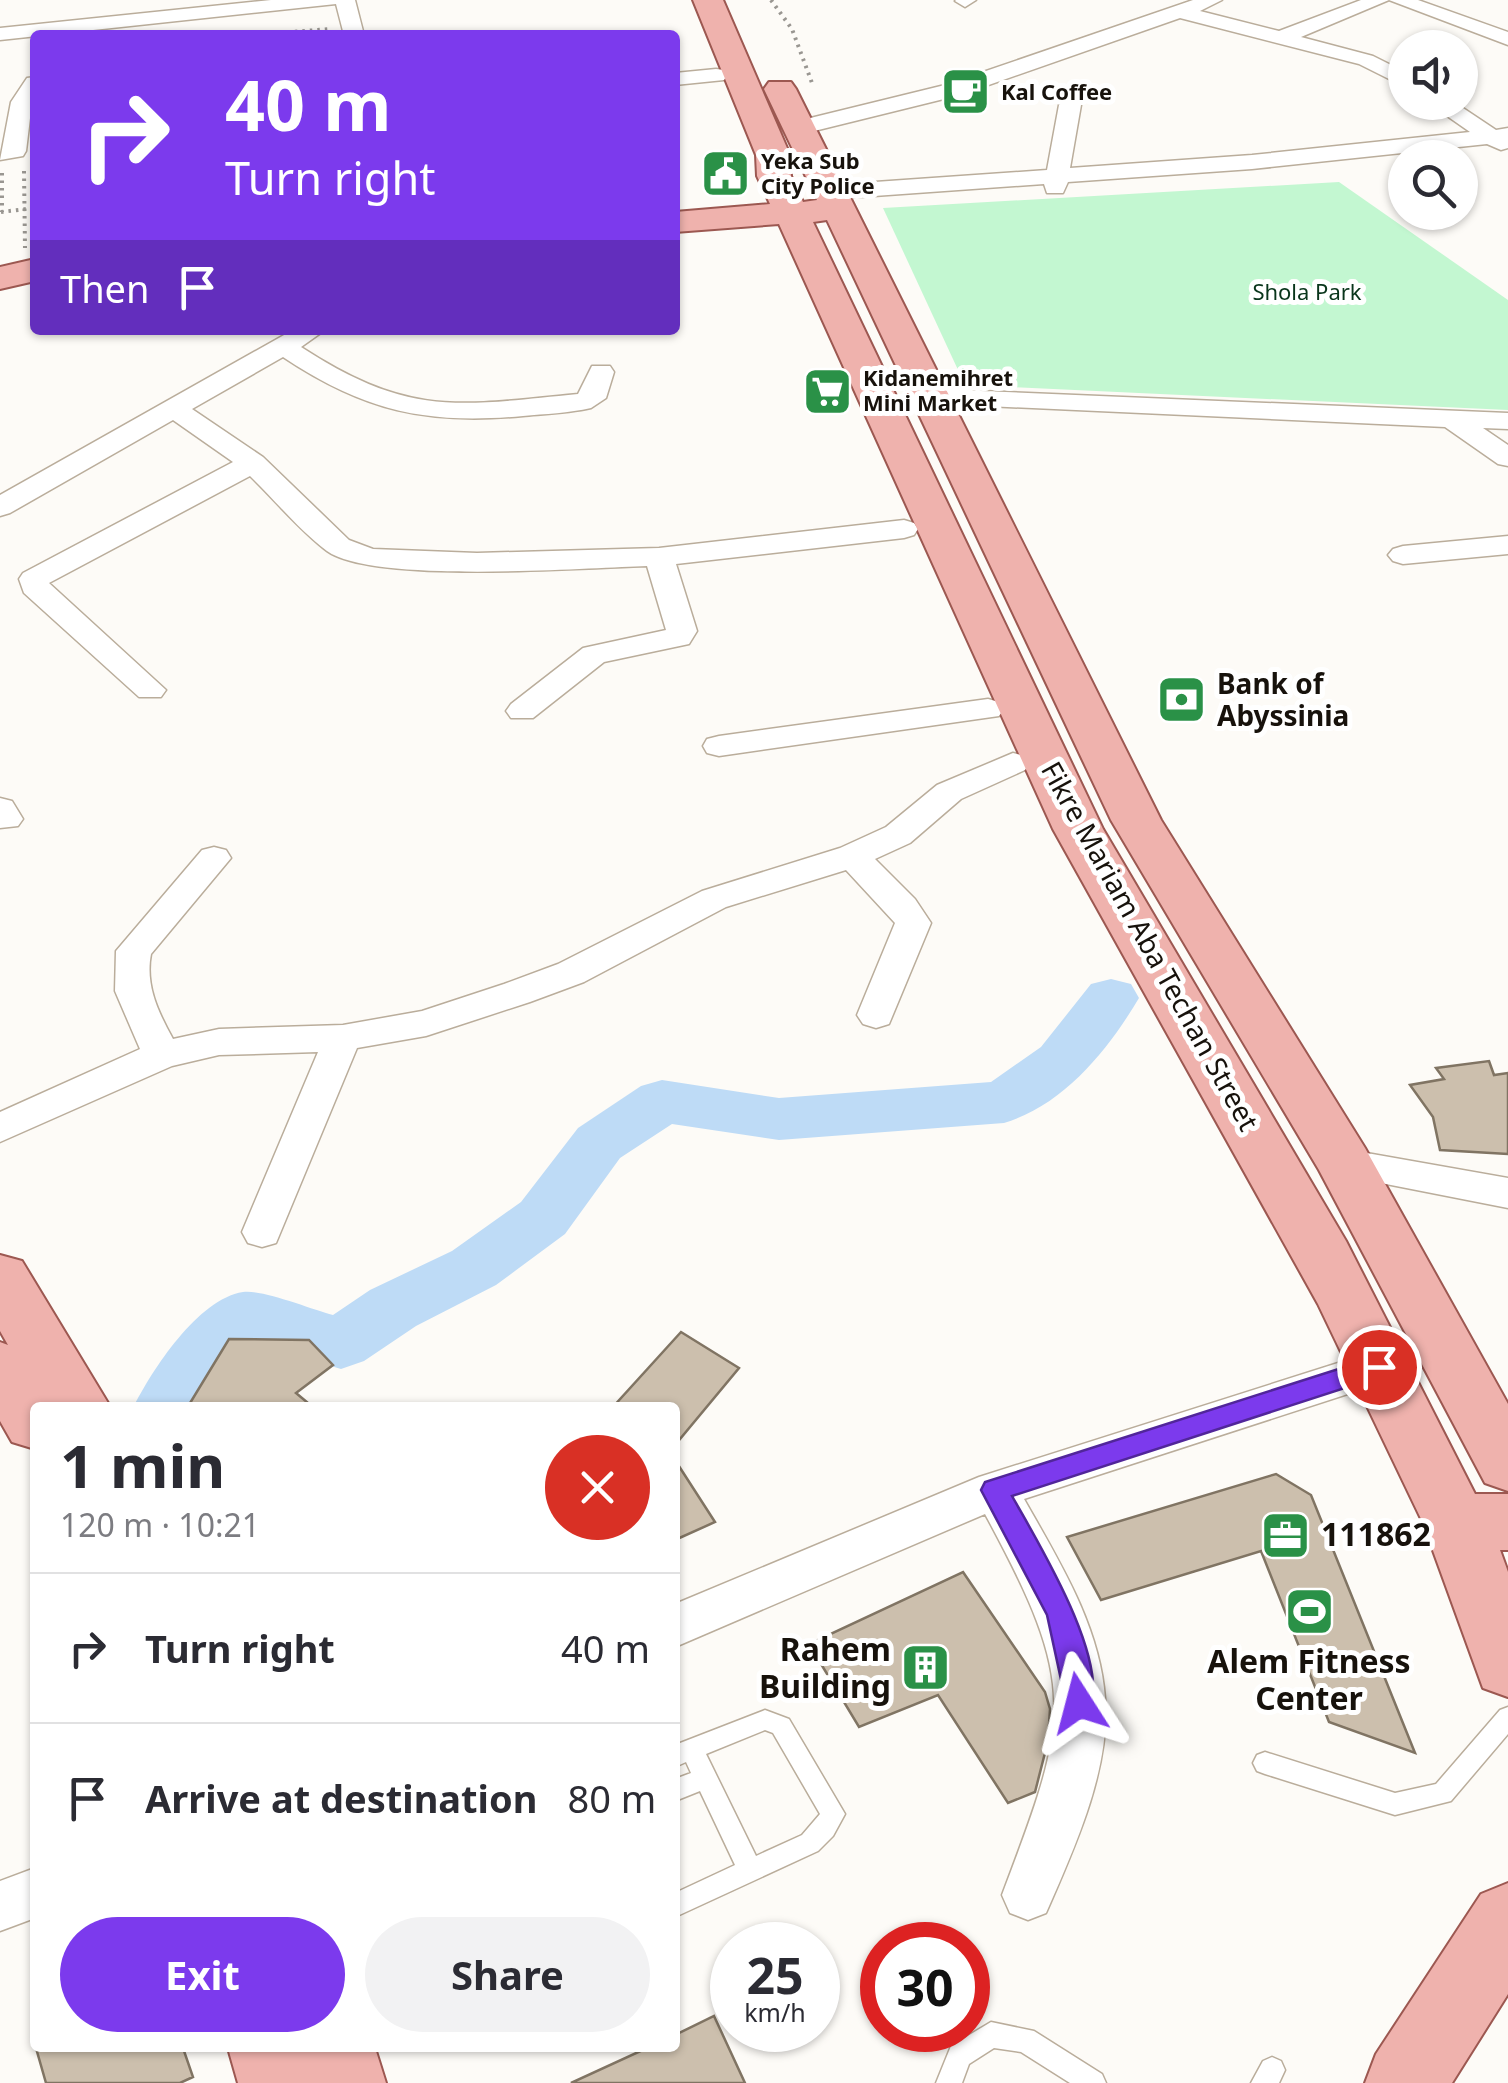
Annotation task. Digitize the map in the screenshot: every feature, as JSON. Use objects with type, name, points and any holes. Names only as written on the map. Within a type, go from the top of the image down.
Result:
[{"type":"main road","points":[[685,0],[753,155],[784,195]]},
{"type":"main road","name":"Fikre Mariam Aba Techan Street","points":[[708,0],[774,154],[784,195],[1078,829],[1343,1292],[1379,1367],[1482,1523],[1508,1666]]},
{"type":"main road","name":"Fikre Mariam Aba Techan Street","points":[[762,49],[1136,820],[1344,1163],[1508,1464]]},
{"type":"main road","points":[[680,221],[784,195]]},
{"type":"main road","points":[[680,205],[784,195],[836,201]]},
{"type":"main road","points":[[816,261],[802,279],[904,529],[1013,763],[1237,1179],[1286,1256],[1343,1292]]},
{"type":"main road","points":[[0,292],[24,273]]},
{"type":"main road","points":[[1078,829],[1136,820]]},
{"type":"main road","points":[[0,1278],[75,1402]]},
{"type":"main road","points":[[0,1367],[30,1415]]},
{"type":"main road","points":[[1405,2083],[1462,2000],[1508,1920]]},
{"type":"main road","points":[[269,2052],[278,2083]]},
{"type":"main road","points":[[335,2052],[346,2083]]},
{"type":"street","points":[[0,34],[39,26],[330,0]]},
{"type":"street","points":[[345,0],[353,30]]},
{"type":"street","points":[[798,128],[952,90],[1212,0]]},
{"type":"street","points":[[1280,38],[1379,0]]},
{"type":"street","points":[[1399,0],[1508,39]]},
{"type":"street","points":[[1180,12],[1377,64],[1388,71]]},
{"type":"street","points":[[680,79],[716,75]]},
{"type":"street","points":[[15,151],[22,102],[30,90]]},
{"type":"street","points":[[1056,183],[1070,105]]},
{"type":"street","points":[[1469,120],[1503,140]]},
{"type":"street","points":[[836,201],[1283,170],[1503,140]]},
{"type":"street","points":[[0,507],[305,335]]},
{"type":"street","points":[[286,348],[370,396],[424,408],[582,402],[593,398],[601,372]]},
{"type":"street","points":[[931,397],[1508,421]]},
{"type":"street","points":[[174,409],[253,462],[339,546],[368,558],[497,562],[659,557],[904,529]]},
{"type":"street","points":[[1455,421],[1508,458]]},
{"type":"street","points":[[150,690],[36,588],[34,579],[253,462]]},
{"type":"street","points":[[1403,555],[1508,545]]},
{"type":"street","points":[[522,711],[594,655],[678,637],[682,631],[659,557]]},
{"type":"street","points":[[719,746],[988,708]]},
{"type":"street","points":[[0,1128],[162,1055],[219,1042],[343,1038],[426,1023],[571,974],[714,900],[852,856],[898,835],[949,792],[1013,763]]},
{"type":"street","points":[[852,856],[903,907],[913,923],[876,1015]]},
{"type":"street","points":[[162,1055],[136,1000],[128,970],[134,951],[214,858]]},
{"type":"street","points":[[262,1232],[343,1038]]},
{"type":"street","points":[[1344,1163],[1508,1193]]},
{"type":"street","points":[[680,1624],[995,1490],[1379,1367]]},
{"type":"street","points":[[995,1490],[1061,1614],[1077,1676],[1080,1730],[1070,1779],[1028,1895]]},
{"type":"street","points":[[0,1906],[30,1895]]},
{"type":"lane","points":[[1265,1763],[1395,1804],[1443,1793],[1508,1717]]},
{"type":"lane","points":[[680,1903],[810,1843],[832,1814],[780,1726],[765,1720],[683,1752],[705,1778],[750,1870]]},
{"type":"lane","points":[[680,1788],[705,1778]]},
{"type":"lane","points":[[949,2083],[960,2055],[991,2036],[1026,2040],[1093,2083]]},
{"type":"path","points":[[15,151],[24,210],[24,273]]},
{"type":"path","points":[[15,151],[1,212],[30,209]]},
{"type":"green space","name":"Shola Park","points":[[1339,182],[1388,216],[1388,230],[1408,230],[1508,300],[1508,410],[965,385],[883,208]]},
{"type":"building","points":[[1489,1061],[1494,1075],[1508,1073],[1508,1154],[1440,1150],[1433,1117],[1410,1085],[1444,1079],[1436,1068]]},
{"type":"building","points":[[681,1332],[739,1368],[680,1439],[680,1402],[617,1402]]},
{"type":"building","points":[[229,1339],[309,1340],[333,1365],[296,1393],[307,1402],[191,1402]]},
{"type":"building","points":[[680,1468],[715,1522],[680,1538]]},
{"type":"building","points":[[1276,1474],[1311,1495],[1415,1753],[1329,1722],[1261,1551],[1101,1600],[1067,1537]]},
{"type":"building","name":"Rahem Building","points":[[963,1572],[1045,1692],[1050,1709],[1048,1741],[1035,1792],[1008,1803],[938,1695],[859,1727],[809,1644]]},
{"type":"building","points":[[710,2018],[710,2052],[731,2052],[745,2083],[571,2083],[638,2052],[680,2052],[680,2033]]},
{"type":"building","points":[[37,2052],[184,2052],[193,2077],[180,2083],[46,2083]]},
{"type":"waterway","points":[[170,1402],[206,1350],[246,1316],[341,1343],[393,1308],[474,1268],[543,1218],[599,1143],[662,1101],[779,1119],[1004,1102],[1062,1061],[1111,998]]},
{"type":"place","name":"Kal Coffee","points":[[966,92]]},
{"type":"place","name":"Yeka Sub City Police","points":[[726,174]]},
{"type":"place","name":"Kidanemihret Mini Market","points":[[828,391]]},
{"type":"place","name":"Bank of Abyssinia","points":[[1182,700]]},
{"type":"place","name":"111862","points":[[1286,1535]]},
{"type":"place","name":"Alem Fitness Center","points":[[1309,1612]]},
{"type":"place","name":"Rahem Building","points":[[926,1668]]},
{"type":"route","points":[[1079,1703],[1077,1676],[1061,1614],[995,1490],[1379,1367]]}]
